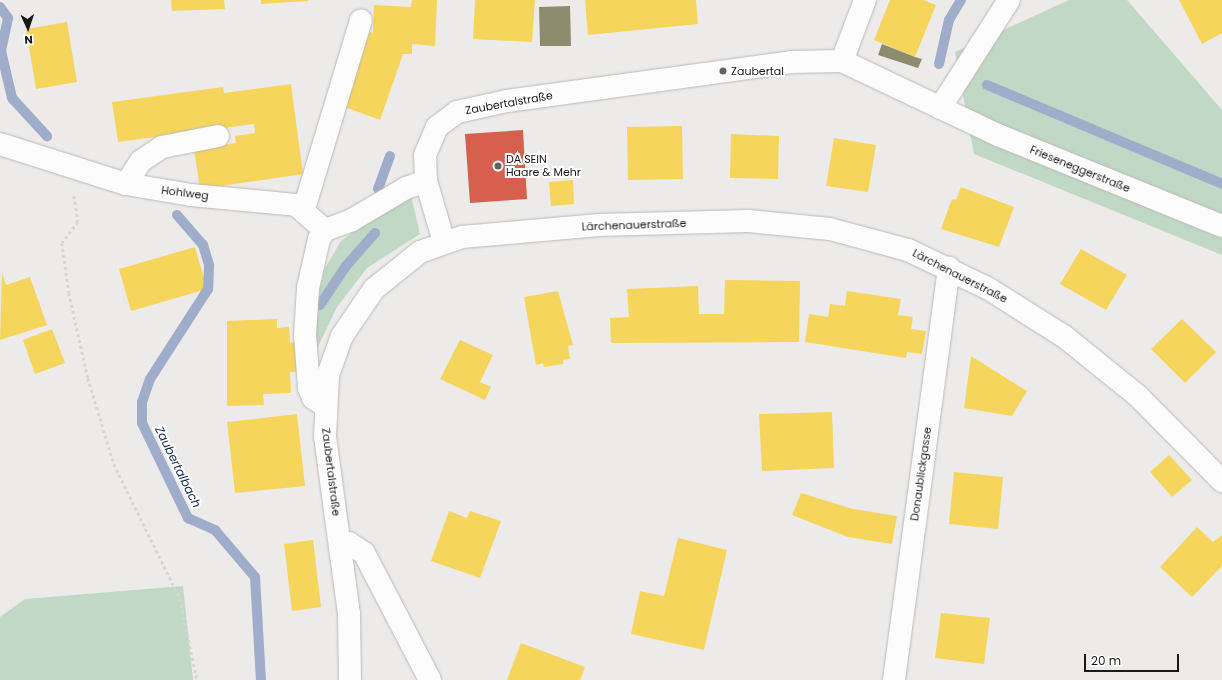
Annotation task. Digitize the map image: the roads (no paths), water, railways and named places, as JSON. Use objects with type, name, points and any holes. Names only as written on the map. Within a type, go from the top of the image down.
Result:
[{"type":"street","points":[[842,60],[865,0]]},
{"type":"street","points":[[940,108],[1009,0]]},
{"type":"street","points":[[304,210],[361,20]]},
{"type":"street","name":"Frieseneggerstraße","points":[[842,60],[940,108],[1081,171],[1222,226]]},
{"type":"street","name":"Zaubertalstraße","points":[[350,680],[350,622],[341,544],[326,451],[325,406],[336,350],[361,304],[398,266],[444,242],[426,181],[425,156],[432,136],[444,120],[457,112],[507,101],[784,63],[842,60]]},
{"type":"street","points":[[126,184],[141,161],[162,147],[218,136]]},
{"type":"street","name":"Hohlweg","points":[[0,144],[69,164],[126,184],[191,195],[283,202],[304,210],[325,230]]},
{"type":"street","points":[[325,406],[313,398],[309,388],[305,335],[309,280],[325,230],[352,220],[406,188],[426,181]]},
{"type":"street","name":"Lärchenauerstraße","points":[[444,242],[508,232],[599,225],[785,223],[867,237],[908,250],[949,268],[1031,315],[1103,365],[1222,481]]},
{"type":"street","name":"Donaublickgasse","points":[[894,680],[949,268]]},
{"type":"street","points":[[341,544],[349,543],[364,553],[430,680]]},
{"type":"waterway","points":[[939,64],[949,20],[961,0]]},
{"type":"waterway","name":"Zaubertalbach","points":[[0,7],[8,18],[1,51],[12,98],[47,136]]},
{"type":"waterway","points":[[987,85],[1222,184]]},
{"type":"waterway","points":[[378,189],[390,156]]},
{"type":"waterway","name":"Zaubertalbach","points":[[177,215],[203,245],[209,265],[208,289],[150,379],[142,402],[142,423],[188,518],[215,530],[255,577],[261,680]]},
{"type":"waterway","points":[[320,305],[346,266],[375,233]]},
{"type":"place","name":"Zaubertal","points":[[723,71]]},
{"type":"place","name":"DA SEIN Haare & Mehr","points":[[498,166]]}]
